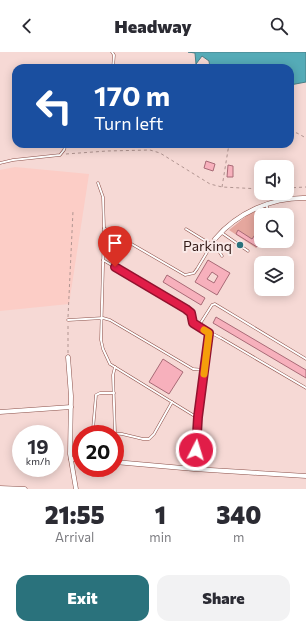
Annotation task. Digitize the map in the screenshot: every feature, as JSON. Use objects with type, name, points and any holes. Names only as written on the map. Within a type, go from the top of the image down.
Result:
[{"type":"street","points":[[215,239],[221,232],[244,214],[266,205],[288,199],[306,198]]},
{"type":"street","points":[[68,356],[71,407],[71,459],[76,489]]},
{"type":"street","points":[[0,412],[71,407]]},
{"type":"street","points":[[124,463],[306,476]]},
{"type":"street","points":[[0,488],[25,489]]},
{"type":"lane","points":[[112,52],[114,56],[113,64]]},
{"type":"lane","points":[[0,163],[60,155],[65,148]]},
{"type":"lane","points":[[98,183],[103,197],[104,228],[103,318],[101,340],[103,349],[110,364],[192,415],[198,417]]},
{"type":"lane","points":[[104,228],[185,275],[194,273],[198,270],[215,239]]},
{"type":"lane","points":[[186,228],[212,244],[219,250],[222,256]]},
{"type":"lane","points":[[221,232],[248,251]]},
{"type":"lane","points":[[103,260],[186,309],[191,313],[193,323],[198,327],[221,338],[306,388]]},
{"type":"lane","points":[[198,327],[212,304],[215,304],[306,358]]},
{"type":"lane","points":[[68,320],[103,318],[114,322],[193,369],[204,370]]},
{"type":"lane","points":[[194,469],[198,417],[209,333]]},
{"type":"lane","points":[[115,367],[115,425]]},
{"type":"lane","points":[[93,425],[96,395],[100,393],[114,393]]},
{"type":"lane","points":[[124,435],[143,440],[148,439],[154,434],[172,402]]},
{"type":"path","points":[[294,133],[306,138]]},
{"type":"path","points":[[222,187],[228,148]]},
{"type":"path","points":[[60,155],[107,151],[150,150],[160,153],[210,184],[222,187],[254,189]]},
{"type":"path","points":[[294,188],[306,187]]},
{"type":"path","points":[[68,356],[68,320],[73,211]]},
{"type":"shaded area","points":[[15,167],[89,174],[69,304],[0,311],[0,170]]},
{"type":"shaded area","points":[[254,212],[254,247],[229,230],[250,213]]},
{"type":"water","points":[[188,52],[306,52],[306,82],[294,84],[294,64],[209,64],[209,61],[202,56],[196,64],[195,53]]},
{"type":"building","points":[[206,161],[215,164],[213,171],[204,168]]},
{"type":"building","points":[[228,165],[233,166],[233,177],[227,177]]},
{"type":"building","points":[[238,230],[252,239],[254,236],[254,245],[236,234]]},
{"type":"building","points":[[208,260],[230,273],[217,295],[195,282]],"holes":[[[212,272],[218,276],[214,283],[207,279]]]},
{"type":"building","points":[[167,275],[205,298],[201,305],[163,282]]},
{"type":"building","points":[[216,317],[306,370],[306,378],[213,323]]},
{"type":"building","points":[[163,359],[183,372],[169,394],[149,382]]},
{"type":"slow traffic","points":[[204,330],[209,333],[204,374]]},
{"type":"place","name":"Parkinq","points":[[240,245]]},
{"type":"route","points":[[115,267],[186,309],[191,313],[193,323],[209,333],[198,417],[196,450]]}]
